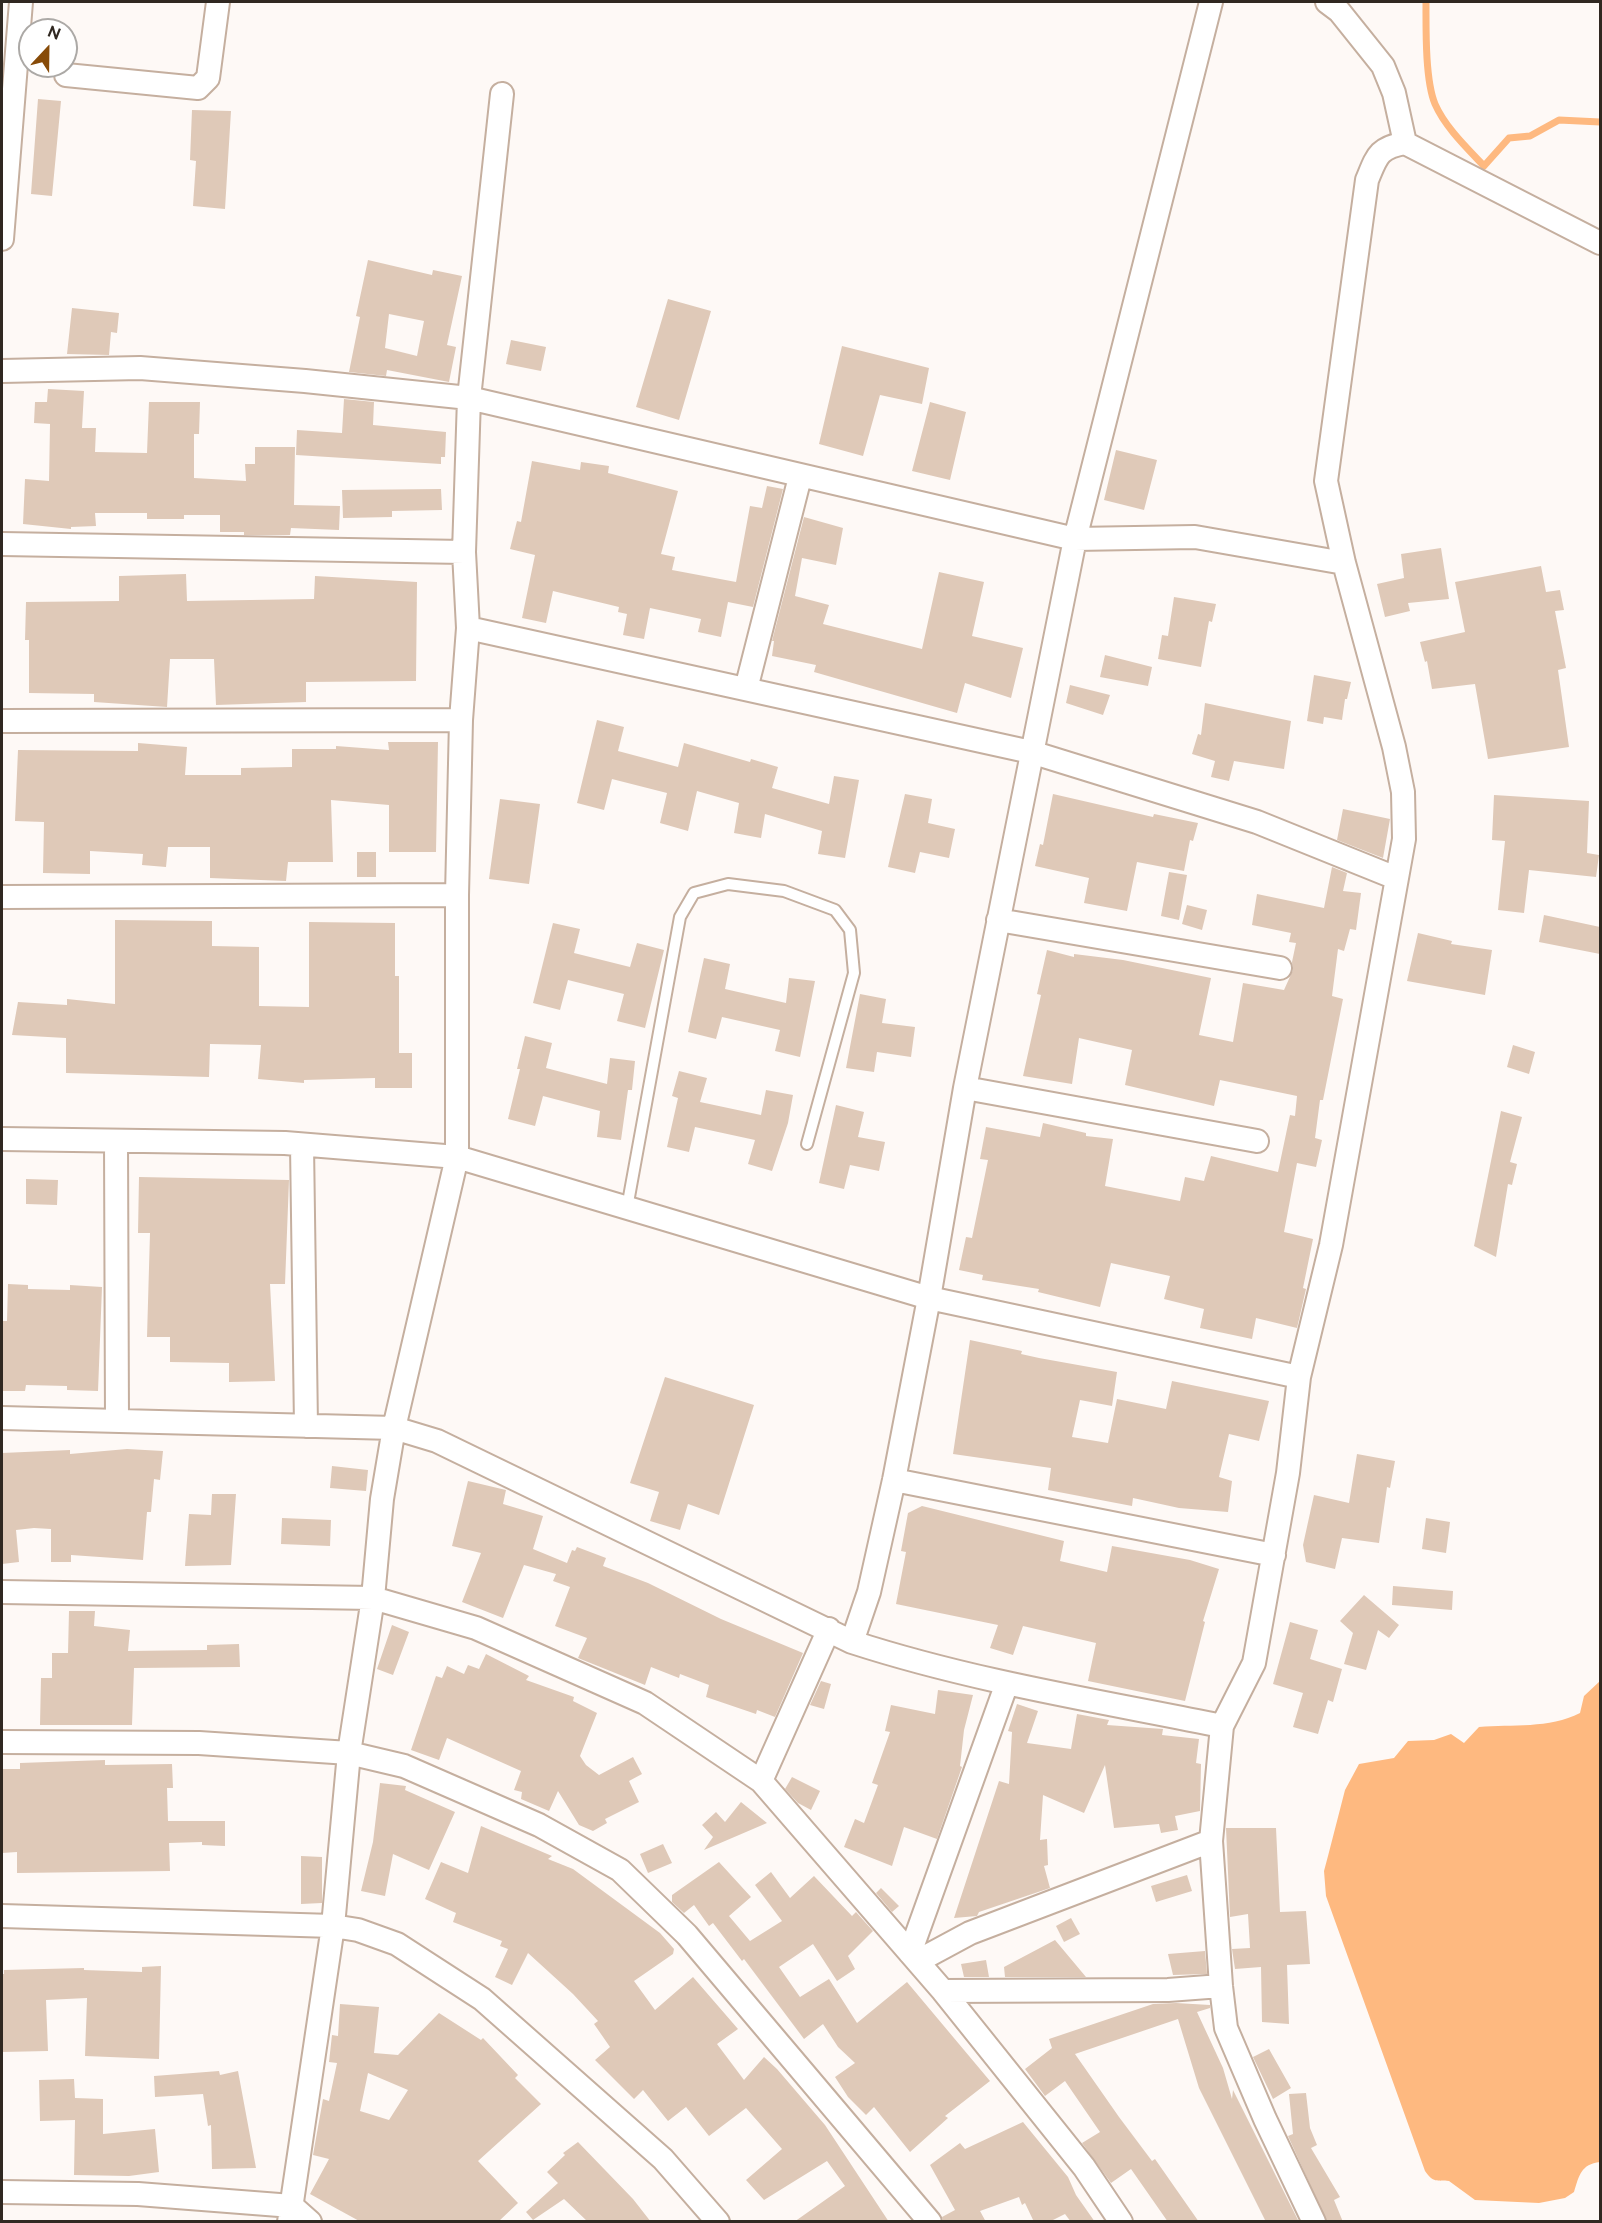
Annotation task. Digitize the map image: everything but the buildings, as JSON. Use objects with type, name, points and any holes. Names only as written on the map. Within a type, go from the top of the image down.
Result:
[{"type":"street","points":[[2,239],[21,2]]},
{"type":"street","points":[[78,76],[198,88],[208,78],[218,2]]},
{"type":"street","points":[[852,1642],[869,1592],[894,1480],[929,1298],[965,1088],[1075,539],[1211,2]]},
{"type":"street","points":[[1326,2],[1339,11],[1383,66],[1394,93],[1405,143]]},
{"type":"street","points":[[291,2214],[333,1926],[348,1753],[373,1598],[382,1499],[394,1428],[457,1157],[457,895],[461,720],[468,628],[464,552],[469,398],[502,94]]},
{"type":"street","points":[[1314,2222],[1265,2119],[1226,2028],[1211,1841],[1222,1726],[1254,1663],[1288,1473],[1299,1377],[1331,1245],[1404,839],[1403,792],[1376,674],[1344,563],[1326,481],[1367,180],[1378,154],[1387,146],[1405,143],[1600,243]]},
{"type":"street","points":[[2,371],[140,368],[305,381],[469,398],[800,477],[1075,539],[1195,537],[1344,563]]},
{"type":"street","points":[[746,689],[800,477]]},
{"type":"street","points":[[2,544],[464,552]]},
{"type":"street","points":[[468,628],[1031,752],[1257,822],[1396,878]]},
{"type":"street","points":[[2,721],[461,720]]},
{"type":"street","points":[[2,897],[457,895]]},
{"type":"street","points":[[998,920],[1280,968]]},
{"type":"street","points":[[965,1088],[1257,1141]]},
{"type":"street","points":[[2,1139],[302,1145],[457,1157],[929,1298],[1299,1377]]},
{"type":"street","points":[[116,1141],[117,1421]]},
{"type":"street","points":[[302,1145],[306,1426]]},
{"type":"street","points":[[2,1418],[394,1428],[437,1441],[852,1642],[899,1657],[1007,1683],[1222,1726]]},
{"type":"street","points":[[894,1480],[1274,1555]]},
{"type":"street","points":[[2,1592],[373,1598],[476,1629],[645,1703],[760,1781],[943,1991],[1084,2167],[1121,2222]]},
{"type":"street","points":[[760,1781],[829,1629]]},
{"type":"street","points":[[914,1957],[1007,1683]]},
{"type":"street","points":[[2,1742],[199,1743],[348,1753],[415,1771],[539,1825],[620,1870],[687,1935],[930,2222]]},
{"type":"street","points":[[914,1957],[970,1933],[1211,1841]]},
{"type":"street","points":[[2,1916],[333,1926],[358,1930],[397,1944],[482,1999],[663,2159],[718,2222]]},
{"type":"street","points":[[943,1991],[1168,1990],[1221,1986]]},
{"type":"street","points":[[2,2192],[138,2194],[291,2214],[310,2222]]},
{"type":"lane","points":[[627,1209],[680,918],[694,893],[728,884],[784,891],[835,910],[850,930],[854,973],[807,1144]]},
{"type":"shaded area","points":[[1600,1681],[1600,2162],[1585,2168],[1579,2176],[1574,2192],[1565,2198],[1539,2203],[1475,2200],[1449,2181],[1433,2179],[1425,2171],[1326,1896],[1324,1871],[1345,1790],[1359,1764],[1394,1758],[1408,1741],[1434,1740],[1451,1734],[1464,1743],[1479,1727],[1543,1724],[1568,1718],[1580,1713],[1584,1696]]},
{"type":"waterway","points":[[1426,2],[1429,82],[1435,104],[1450,129],[1484,166],[1509,138],[1530,136],[1559,120],[1600,122]]}]
